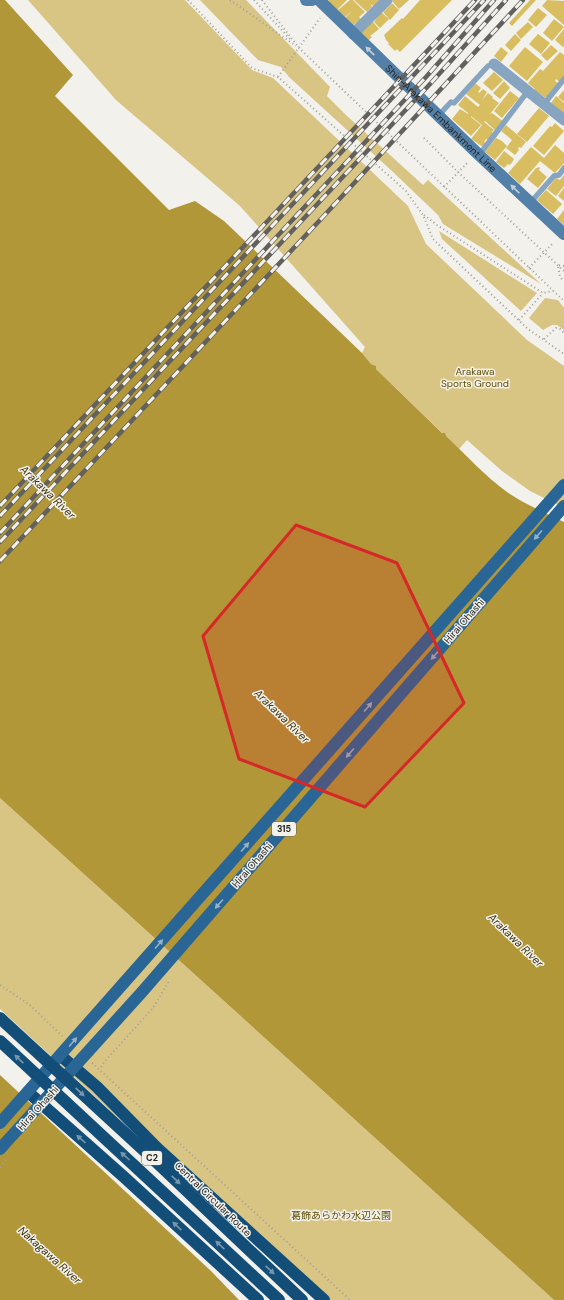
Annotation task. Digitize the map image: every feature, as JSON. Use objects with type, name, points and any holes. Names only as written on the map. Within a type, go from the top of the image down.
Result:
[{"type":"highway","name":"Central Circular Route","points":[[0,1018],[149,1155],[302,1300]]},
{"type":"highway","name":"C2","points":[[0,1041],[279,1300]]},
{"type":"highway","points":[[61,1056],[97,1087],[157,1148],[324,1300]]},
{"type":"highway","points":[[28,1092],[124,1177],[258,1300]]},
{"type":"main road","points":[[306,0],[312,0]]},
{"type":"main road","name":"Shin-Arakawa Embankment Line","points":[[323,4],[477,154],[563,234]]},
{"type":"main road","name":"Hirai Ohashi","points":[[0,1123],[61,1056],[564,485]]},
{"type":"main road","name":"Hirai Ohashi","points":[[0,1150],[142,992],[564,506]]},
{"type":"street","points":[[353,34],[387,0]]},
{"type":"street","points":[[494,64],[564,120]]},
{"type":"lane","points":[[438,116],[451,102],[454,103],[488,66],[494,64]]},
{"type":"lane","points":[[544,104],[564,79]]},
{"type":"lane","points":[[477,154],[483,150],[528,91]]},
{"type":"lane","points":[[530,203],[554,176],[559,175],[564,168]]},
{"type":"path","points":[[188,0],[252,68],[278,77],[406,191],[423,215],[433,239],[528,329],[564,354]]},
{"type":"path","points":[[230,0],[298,48]]},
{"type":"path","points":[[254,0],[298,48],[564,301]]},
{"type":"path","points":[[262,0],[298,48]]},
{"type":"path","points":[[278,77],[298,48],[323,4]]},
{"type":"path","points":[[424,138],[458,172],[564,271]]},
{"type":"path","points":[[444,187],[477,154]]},
{"type":"path","points":[[423,215],[543,293]]},
{"type":"path","points":[[529,268],[563,234]]},
{"type":"path","points":[[558,265],[564,266]]},
{"type":"path","points":[[558,265],[560,277],[564,281]]},
{"type":"path","points":[[519,320],[543,293],[554,291]]},
{"type":"path","points":[[544,339],[556,328],[560,329],[564,333]]},
{"type":"path","points":[[0,985],[30,1005]]},
{"type":"path","points":[[136,1104],[350,1300]]},
{"type":"highlighted area","points":[[296,525],[397,563],[464,703],[365,807],[239,759],[203,636]]},
{"type":"green space","name":"Arakawa Sports Ground","points":[[28,0],[185,0],[252,70],[273,78],[408,206],[426,244],[527,340],[564,366],[564,508],[530,491],[502,471],[467,440],[459,449],[376,369],[376,366],[371,364],[362,353],[365,347],[240,206],[116,100]]},
{"type":"green space","points":[[200,0],[246,0],[330,87],[327,96],[346,115],[423,185],[428,180],[541,284],[443,224],[438,215],[289,77],[281,67],[258,60]]},
{"type":"green space","points":[[439,231],[537,293],[521,311],[442,239]]},
{"type":"green space","points":[[545,298],[558,300],[564,308],[564,330],[557,325],[552,325],[543,330],[529,318]]},
{"type":"green space","name":"葛飾あらかわ水辺公園","points":[[0,798],[554,1300],[316,1300],[0,1009]]},
{"type":"water","name":"Arakawa River","points":[[0,0],[5,0],[73,75],[55,96],[169,210],[195,201],[224,221],[362,353],[371,364],[376,366],[376,369],[442,433],[445,433],[446,436],[491,479],[507,492],[564,522],[564,1300],[554,1300],[0,798]]},
{"type":"water","name":"Nakagawa River","points":[[0,1075],[211,1271],[239,1300],[0,1300]]},
{"type":"building","points":[[347,0],[337,10],[328,1]]},
{"type":"building","points":[[350,0],[353,0],[365,12],[359,17],[361,19],[352,26],[345,18],[353,10],[345,17],[338,10]]},
{"type":"building","points":[[354,0],[381,0],[373,6],[371,4],[372,7],[367,12]]},
{"type":"building","points":[[409,0],[399,9],[392,1]]},
{"type":"building","points":[[420,0],[452,0],[400,52],[397,49],[395,51],[388,44],[389,43],[384,35],[402,18],[403,19]]},
{"type":"building","points":[[530,0],[536,0],[512,26],[509,23]]},
{"type":"building","points":[[547,0],[564,1],[564,25],[542,6]]},
{"type":"building","points":[[392,3],[399,10],[390,20],[383,12]]},
{"type":"building","points":[[538,8],[547,15],[536,27],[528,20]]},
{"type":"building","points":[[381,12],[389,19],[380,28],[374,22]]},
{"type":"building","points":[[554,19],[564,27],[552,41],[543,33]]},
{"type":"building","points":[[372,21],[379,29],[370,36],[372,37],[368,41],[360,33]]},
{"type":"building","points":[[528,22],[533,27],[521,39],[516,33]]},
{"type":"building","points":[[564,29],[564,46],[563,47],[555,40]]},
{"type":"building","points":[[515,34],[521,40],[511,51],[505,45]]},
{"type":"building","points":[[538,34],[550,43],[541,54],[529,44]]},
{"type":"building","points":[[551,45],[558,51],[547,61],[541,55]]},
{"type":"building","points":[[501,47],[508,53],[501,62],[494,56]]},
{"type":"building","points":[[525,47],[543,62],[527,81],[509,66]]},
{"type":"building","points":[[560,52],[564,55],[564,78],[560,82],[556,79],[555,81],[559,84],[546,98],[534,90],[535,89],[528,83],[540,69],[543,71]]},
{"type":"building","points":[[494,72],[503,80],[492,91],[483,83]]},
{"type":"building","points":[[504,81],[510,88],[500,99],[493,93]]},
{"type":"building","points":[[475,83],[481,88],[478,92],[479,93],[483,89],[487,92],[482,100],[488,93],[499,103],[490,114],[492,113],[504,122],[496,131],[485,121],[484,122],[494,130],[492,132],[494,133],[489,140],[486,139],[484,142],[486,143],[483,147],[471,139],[482,125],[471,116],[481,125],[471,136],[452,119],[460,109],[468,114],[458,105],[465,96],[478,107],[480,105],[466,94]]},
{"type":"building","points":[[564,90],[564,102],[558,97]]},
{"type":"building","points":[[510,91],[519,98],[502,118],[494,111]]},
{"type":"building","points":[[556,96],[564,103],[564,114],[551,103]]},
{"type":"building","points":[[539,108],[549,116],[527,142],[517,134]]},
{"type":"building","points":[[555,123],[564,131],[544,155],[533,146],[550,126],[552,127]]},
{"type":"building","points":[[506,125],[526,142],[521,148],[519,147],[519,150],[515,155],[506,148],[512,140],[501,131]]},
{"type":"building","points":[[496,138],[507,146],[495,160],[485,152]]},
{"type":"building","points":[[555,145],[564,153],[564,163],[555,173],[540,161],[520,184],[508,173],[531,147],[544,158]]},
{"type":"building","points":[[504,151],[514,159],[511,164],[508,164],[504,168],[496,162]]},
{"type":"building","points":[[539,167],[539,170],[547,177],[538,188],[527,179],[536,168]]},
{"type":"building","points":[[564,175],[564,186],[556,196],[547,189],[556,178],[560,180]]},
{"type":"building","points":[[564,188],[564,201],[558,196]]},
{"type":"building","points":[[546,190],[562,204],[553,214],[537,200]]},
{"type":"building","points":[[564,210],[564,225],[557,219]]},
{"type":"railway","points":[[0,506],[475,0]]},
{"type":"railway","points":[[0,516],[484,0]]},
{"type":"railway","points":[[0,533],[426,77],[494,0]]},
{"type":"railway","points":[[0,542],[431,83],[506,0]]},
{"type":"railway","points":[[0,561],[321,219],[523,0]]}]
